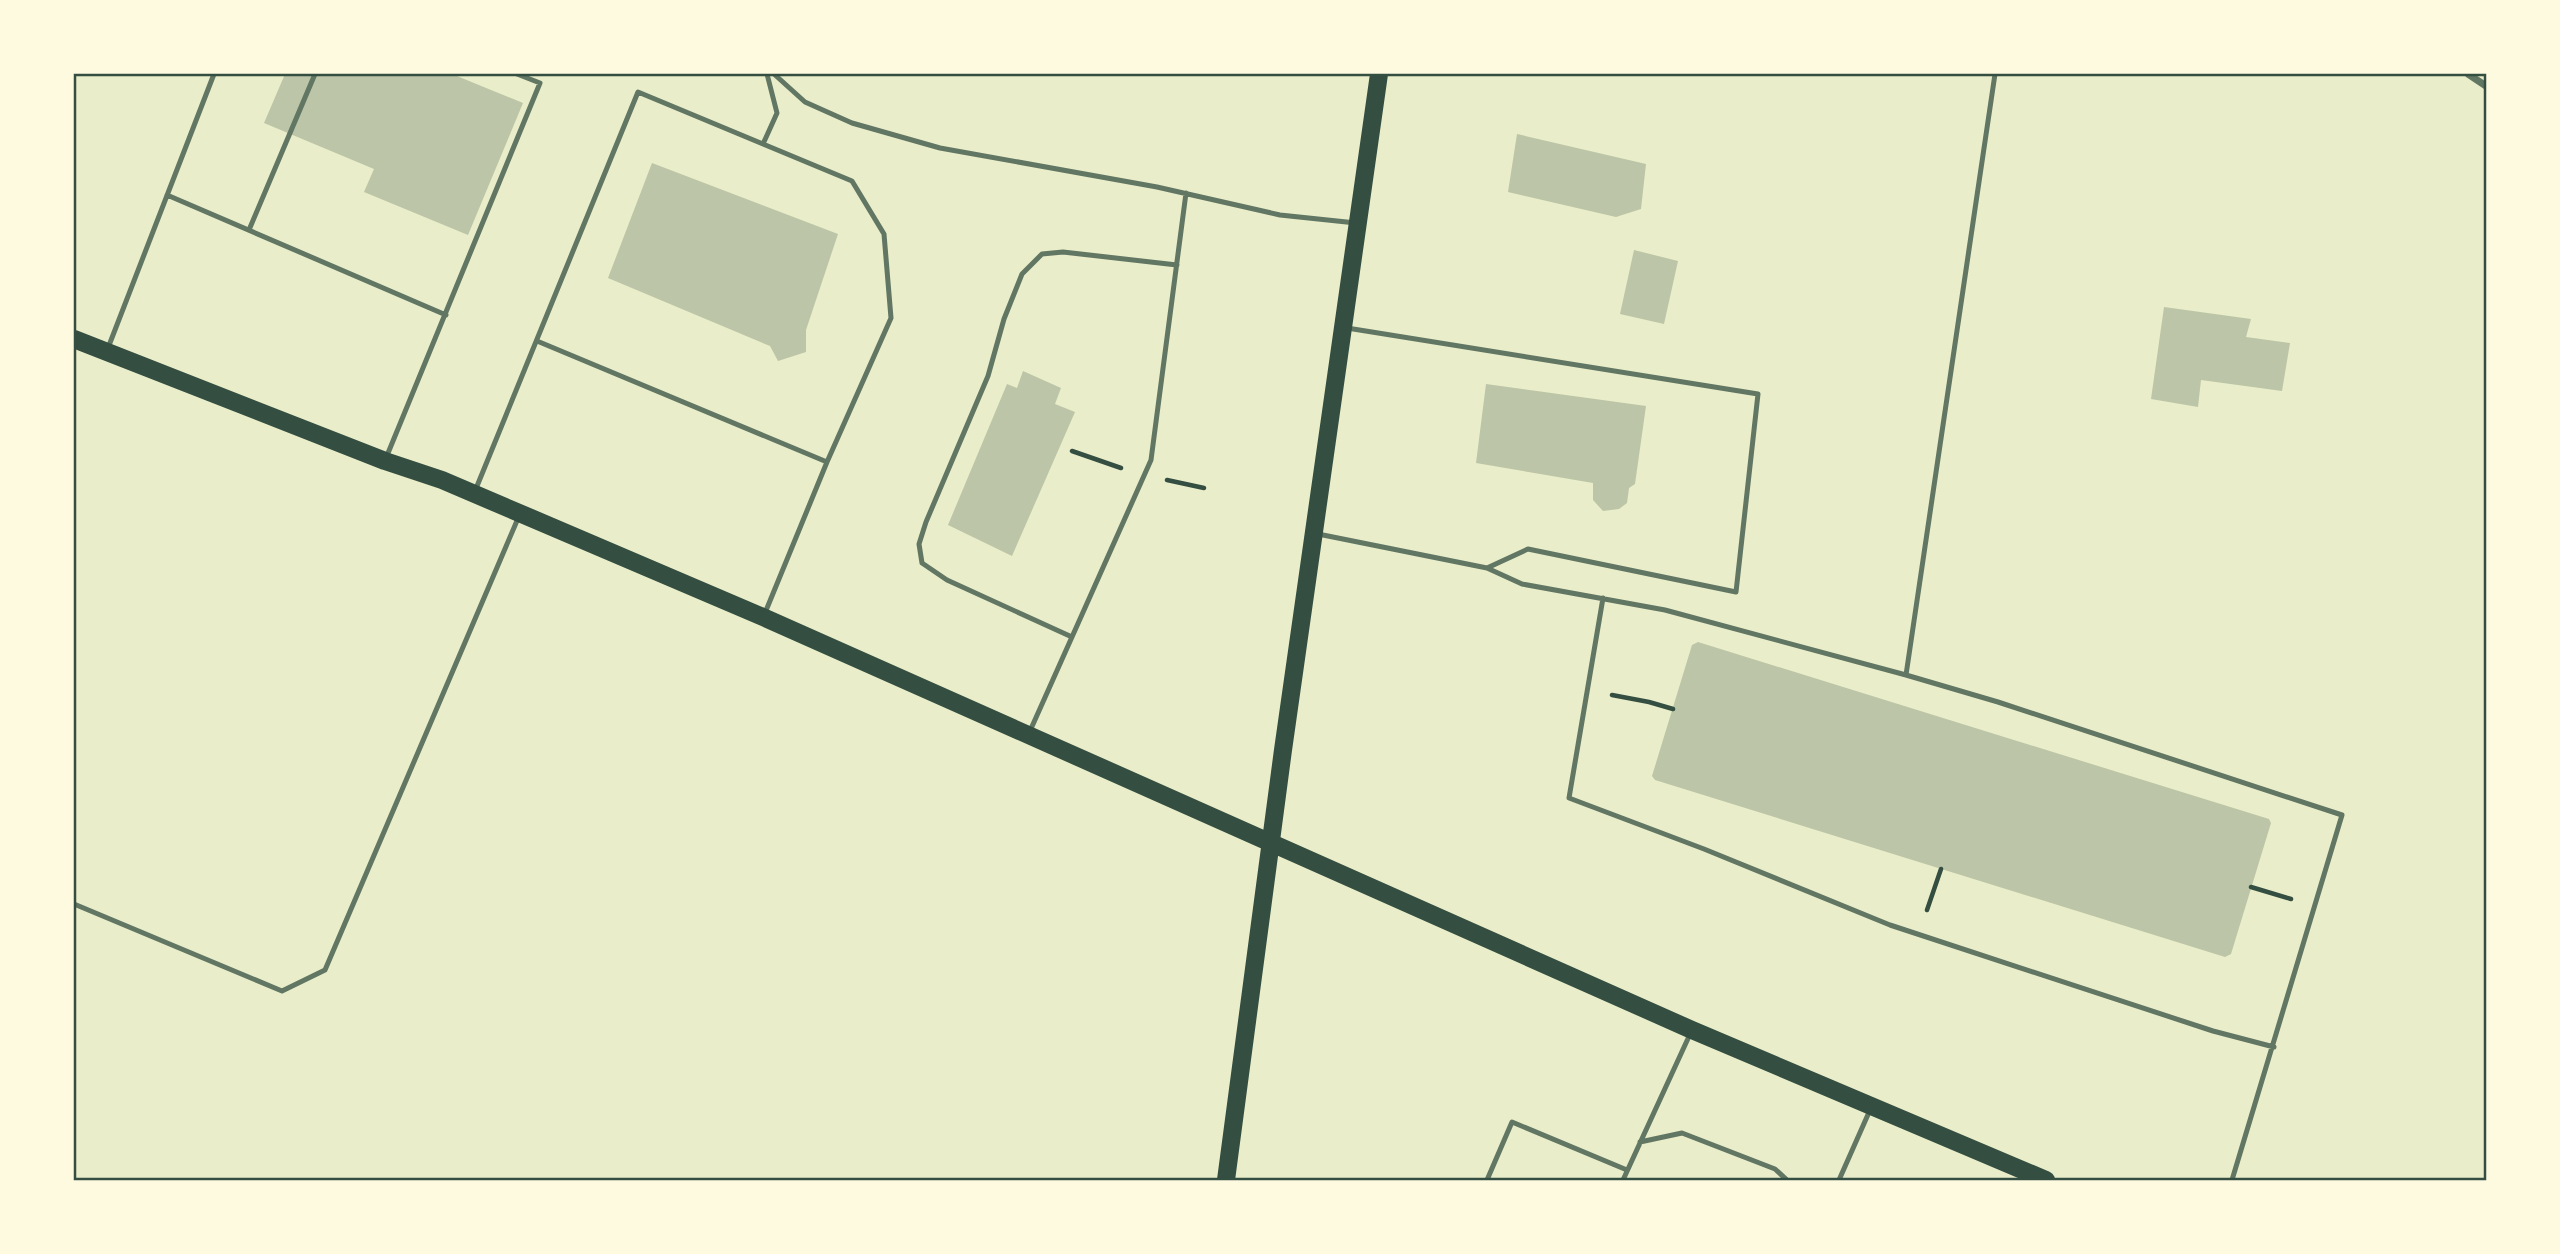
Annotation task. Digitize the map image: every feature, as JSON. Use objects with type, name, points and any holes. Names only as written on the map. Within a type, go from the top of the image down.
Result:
[{"type":"main road","points":[[1226,1181],[1359,223],[1376,74]]},
{"type":"main road","points":[[74,339],[385,461],[442,480],[763,617],[1692,1030],[2046,1181]]},
{"type":"street","points":[[2468,74],[2487,86]]},
{"type":"lane","points":[[107,351],[214,74]]},
{"type":"lane","points":[[249,230],[315,74]]},
{"type":"lane","points":[[385,461],[540,83],[517,74]]},
{"type":"lane","points":[[762,144],[777,113],[767,74]]},
{"type":"lane","points":[[774,74],[805,102],[852,123],[940,148],[1186,193],[1280,215],[1359,223]]},
{"type":"lane","points":[[1906,675],[1995,74]]},
{"type":"lane","points":[[474,494],[638,92],[852,181],[884,234],[891,318],[827,462],[763,617]]},
{"type":"lane","points":[[1028,734],[1152,460],[1186,193]]},
{"type":"lane","points":[[167,195],[446,315]]},
{"type":"lane","points":[[1072,636],[947,580],[922,563],[919,544],[988,376],[1004,319],[1022,274],[1042,254],[1063,252],[1177,265]]},
{"type":"lane","points":[[1344,327],[1758,394],[1736,592],[1528,550],[1487,568]]},
{"type":"lane","points":[[537,341],[827,462]]},
{"type":"lane","points":[[74,904],[282,991],[325,970],[520,514]]},
{"type":"lane","points":[[1315,534],[1487,568],[1522,584],[1665,610],[1906,675],[1998,702],[2342,815],[2232,1181]]},
{"type":"lane","points":[[1603,598],[1569,798],[1704,849],[1890,925],[2213,1031],[2274,1046]]},
{"type":"lane","points":[[1623,1181],[1692,1030]]},
{"type":"lane","points":[[1839,1181],[1872,1106]]},
{"type":"lane","points":[[1487,1181],[1512,1122],[1627,1170]]},
{"type":"lane","points":[[1640,1142],[1682,1133],[1775,1169],[1787,1181]]},
{"type":"path","points":[[1587,691],[1673,709]]},
{"type":"path","points":[[1919,934],[1941,869]]},
{"type":"path","points":[[2251,887],[2259,890]]},
{"type":"building","points":[[285,74],[452,74],[523,103],[468,235],[364,192],[374,169],[264,123]]},
{"type":"building","points":[[1517,134],[1646,164],[1641,209],[1616,217],[1508,192]]},
{"type":"building","points":[[652,163],[838,234],[806,330],[806,352],[778,361],[770,346],[608,278]]},
{"type":"building","points":[[1634,250],[1678,261],[1664,324],[1620,314]]},
{"type":"building","points":[[2164,307],[2251,319],[2246,337],[2290,343],[2282,391],[2201,380],[2198,407],[2151,399]]},
{"type":"building","points":[[1023,371],[1061,388],[1055,404],[1075,412],[1012,556],[948,525],[1007,384],[1017,388]]},
{"type":"building","points":[[1486,384],[1646,406],[1635,484],[1629,488],[1627,503],[1619,509],[1603,511],[1593,500],[1593,483],[1476,463]]},
{"type":"building","points":[[1698,642],[2269,819],[2271,823],[2231,954],[2225,957],[1655,780],[1652,776],[1692,645]]}]
